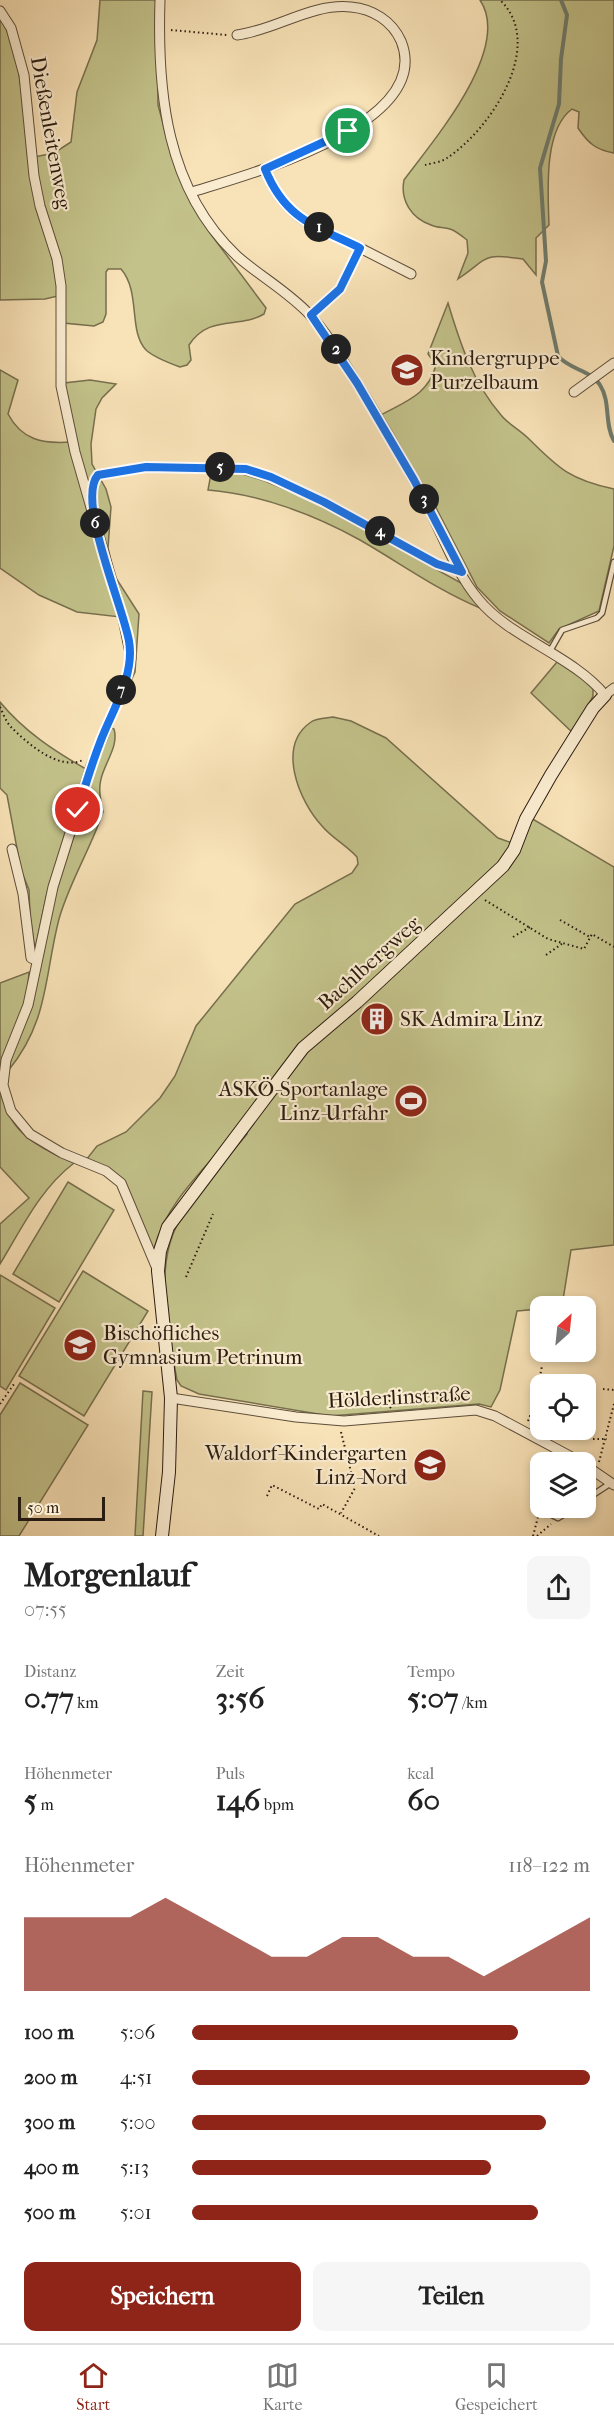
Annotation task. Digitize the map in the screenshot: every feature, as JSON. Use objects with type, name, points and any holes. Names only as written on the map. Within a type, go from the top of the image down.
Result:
[{"type":"street","points":[[160,0],[163,110],[171,143],[192,192],[227,245],[311,315],[357,383],[414,480],[462,572],[480,601],[488,609],[610,691]]},
{"type":"street","points":[[192,192],[265,169],[340,135],[380,109],[398,89],[405,68],[403,47],[397,32],[388,22],[372,12],[351,7],[322,8],[270,28],[237,34]]},
{"type":"street","name":"Dießenleitenweg","points":[[0,11],[11,28],[24,75],[34,176],[40,206],[57,259],[61,286],[60,386],[75,452],[123,619],[131,658],[126,680],[85,785],[53,887],[28,1005],[3,1072],[9,1104],[20,1124],[44,1144],[106,1171],[121,1183],[158,1271],[171,1398],[170,1472],[162,1536]]},
{"type":"street","points":[[265,169],[277,196],[290,211],[411,274]]},
{"type":"street","points":[[311,315],[340,289],[360,248]]},
{"type":"street","points":[[574,392],[614,363]]},
{"type":"street","name":"Bachlbergweg","points":[[158,1271],[163,1238],[175,1215],[232,1143],[293,1059],[476,892],[509,858],[537,799],[593,708],[610,691]]},
{"type":"street","name":"Dießenleitenweg","points":[[12,849],[23,894],[31,957],[36,960]]},
{"type":"street","name":"Hölderlinstraße","points":[[171,1398],[296,1418],[344,1421],[476,1410],[495,1416],[563,1452]]},
{"type":"street","points":[[597,1473],[612,1484]]},
{"type":"lane","points":[[550,651],[562,630],[597,618],[602,613],[614,561]]},
{"type":"lane","points":[[596,1493],[612,1484]]},
{"type":"path","points":[[425,165],[447,159],[490,118],[506,88],[517,59],[517,28],[500,0]]},
{"type":"path","points":[[159,29],[219,36]]},
{"type":"path","points":[[93,484],[98,475],[106,472],[146,467],[246,469],[271,477],[324,502],[437,564],[462,572]]},
{"type":"path","points":[[0,707],[10,726],[55,761],[74,764],[85,759]]},
{"type":"path","points":[[476,892],[548,939],[584,949],[592,934],[614,947]]},
{"type":"path","points":[[560,920],[590,937]]},
{"type":"path","points":[[513,938],[530,927]]},
{"type":"path","points":[[546,955],[563,943]]},
{"type":"path","points":[[186,1278],[213,1214]]},
{"type":"path","points":[[522,1430],[534,1406],[542,1366]]},
{"type":"path","points":[[0,1404],[14,1384]]},
{"type":"path","points":[[603,1389],[614,1390]]},
{"type":"path","points":[[387,1404],[395,1394]]},
{"type":"path","points":[[597,1473],[614,1404]]},
{"type":"path","points":[[341,1432],[354,1488],[341,1514]]},
{"type":"path","points":[[596,1439],[607,1439]]},
{"type":"path","points":[[267,1496],[272,1485],[319,1509],[322,1504],[379,1536]]},
{"type":"path","points":[[535,1536],[538,1518]]},
{"type":"path","points":[[535,1536],[558,1518]]},
{"type":"shaded area","points":[[100,0],[157,0],[158,105],[172,157],[195,209],[266,308],[264,314],[254,318],[215,326],[197,335],[189,345],[191,360],[187,365],[180,367],[146,350],[141,342],[137,333],[131,289],[121,269],[108,269],[106,272],[106,314],[103,322],[94,326],[63,323],[34,157],[54,153],[71,142],[77,92],[97,40]]},
{"type":"shaded area","points":[[480,0],[614,0],[614,153],[597,148],[585,138],[578,128],[579,112],[572,109],[563,119],[556,131],[549,163],[549,225],[536,238],[536,275],[523,259],[500,256],[487,258],[458,279],[468,253],[467,240],[448,228],[433,226],[418,218],[408,207],[404,194],[404,180],[449,119],[478,68],[486,43],[487,20]]},
{"type":"shaded area","points":[[0,16],[8,33],[18,69],[30,162],[56,279],[58,296],[45,299],[0,300]]},
{"type":"shaded area","points":[[448,303],[475,376],[491,403],[504,418],[567,472],[587,482],[614,489],[614,546],[599,611],[559,629],[549,643],[500,611],[477,587],[433,502],[381,415],[415,396],[428,384],[436,365],[428,354]]},
{"type":"shaded area","points":[[0,370],[18,380],[8,414],[20,430],[42,441],[71,442],[120,617],[77,612],[39,595],[0,568]]},
{"type":"shaded area","points":[[90,380],[116,384],[102,398],[96,409],[91,444],[92,464],[106,489],[111,507],[108,548],[114,575],[139,614],[135,672],[129,685],[134,670],[134,648],[81,466],[64,383]]},
{"type":"shaded area","points":[[212,468],[233,471],[265,481],[308,499],[463,584],[480,608],[449,593],[325,522],[267,501],[208,490]]},
{"type":"shaded area","points":[[557,662],[584,680],[593,689],[593,696],[573,733],[531,693]]},
{"type":"shaded area","points":[[0,702],[40,740],[86,769],[47,893],[35,950],[29,890],[21,870],[7,795],[0,788]]},
{"type":"shaded area","name":"ASKÖ-Sportanlage Linz-Urfahr","points":[[333,717],[351,721],[386,738],[498,838],[512,843],[531,818],[614,867],[614,1245],[571,1250],[564,1296],[530,1296],[530,1310],[517,1311],[500,1390],[491,1407],[479,1404],[330,1416],[199,1394],[181,1386],[177,1380],[166,1307],[165,1269],[168,1251],[173,1234],[187,1209],[206,1182],[247,1134],[239,1128],[190,1184],[168,1215],[154,1249],[151,1248],[127,1189],[86,1160],[97,1146],[126,1132],[160,1098],[175,1076],[196,1026],[295,904],[352,873],[358,864],[357,857],[326,830],[313,815],[299,788],[295,774],[293,759],[300,732],[311,722]]},
{"type":"shaded area","points":[[109,727],[114,729],[115,742],[100,783],[103,812],[63,906],[38,1016],[31,1034],[8,1071],[48,916]]},
{"type":"shaded area","points":[[29,972],[27,999],[0,1076],[0,983]]},
{"type":"shaded area","points":[[0,1079],[5,1104],[19,1130],[36,1144],[74,1163],[41,1197],[0,1264],[0,1224],[29,1198],[0,1167]]},
{"type":"shaded area","points":[[68,1182],[114,1210],[59,1302],[13,1274]]},
{"type":"shaded area","points":[[83,1271],[148,1311],[84,1416],[19,1376]]},
{"type":"shaded area","points":[[0,1275],[55,1308],[6,1390],[0,1386]]},
{"type":"shaded area","points":[[20,1383],[88,1425],[19,1536],[0,1536],[0,1415]]},
{"type":"shaded area","points":[[143,1391],[152,1392],[143,1536],[135,1536]]},
{"type":"waterway","points":[[561,0],[567,15],[561,59],[559,104],[540,168],[546,261],[542,282],[558,356],[591,376],[600,385],[614,441]]},
{"type":"place","name":"Kindergruppe Purzelbaum","points":[[407,370]]},
{"type":"place","name":"SK Admira Linz","points":[[377,1019]]},
{"type":"place","name":"ASKÖ-Sportanlage Linz-Urfahr","points":[[411,1101]]},
{"type":"place","name":"Bischöfliches Gymnasium Petrinum","points":[[80,1345]]},
{"type":"place","name":"Waldorf-Kindergarten Linz-Nord","points":[[430,1465]]},
{"type":"route","points":[[78,810],[91,766],[126,680],[131,658],[129,640],[90,507],[93,501],[93,484],[98,475],[146,467],[192,466],[246,469],[271,477],[324,502],[374,527],[451,571],[462,572],[414,480],[357,383],[311,315],[340,289],[360,248],[290,211],[277,196],[265,169],[299,156],[348,131]]}]
